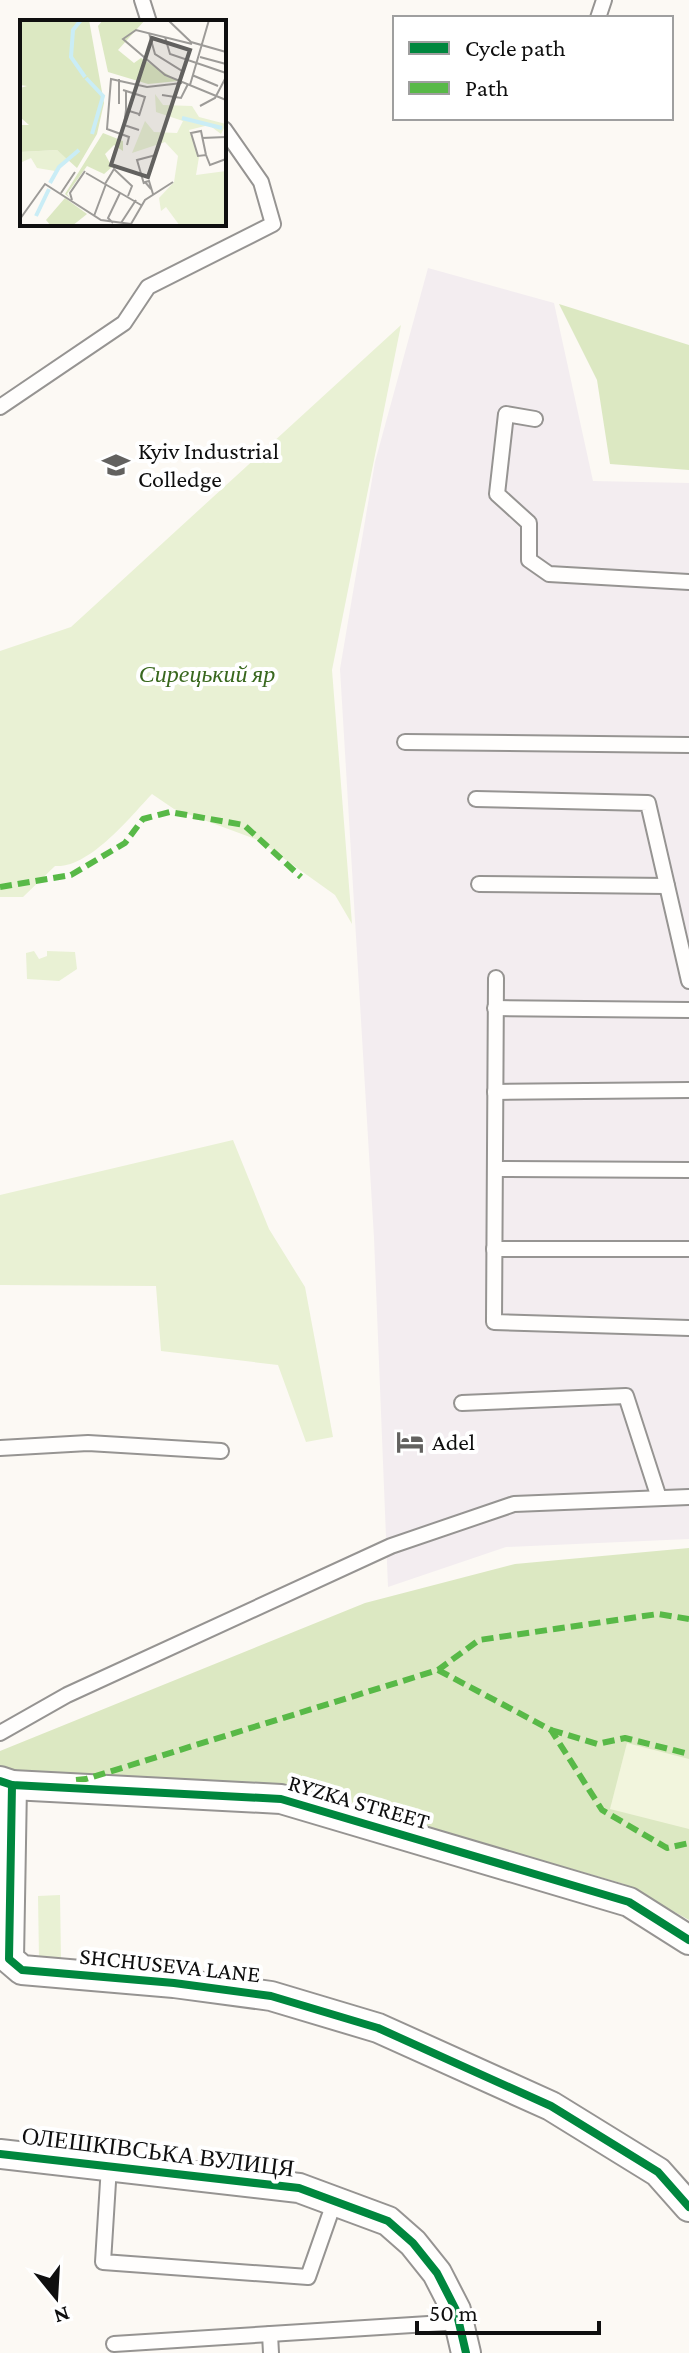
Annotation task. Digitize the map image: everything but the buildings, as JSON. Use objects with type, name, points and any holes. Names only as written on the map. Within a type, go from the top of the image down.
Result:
[{"type":"street","name":"RYZKA STREET","points":[[6,1783],[281,1799],[629,1902],[689,1940]]},
{"type":"street","name":"SHCHUSEVA LANE","points":[[6,1783],[9,1959],[22,1970],[174,1983],[271,1996],[378,2028],[551,2106],[658,2172],[689,2207]]},
{"type":"street","name":"ОЛЕШКІВСЬКА ВУЛИЦЯ","points":[[0,2154],[299,2188],[388,2221],[413,2243],[437,2273],[456,2310],[466,2353]]},
{"type":"lane","points":[[142,0],[148,20]]},
{"type":"lane","points":[[0,407],[124,323],[148,287],[273,224],[261,182],[226,132]]},
{"type":"lane","points":[[535,419],[506,414],[497,494],[529,523],[529,560],[549,574],[689,582]]},
{"type":"lane","points":[[405,742],[689,745]]},
{"type":"lane","points":[[476,799],[648,803],[689,981]]},
{"type":"lane","points":[[479,884],[667,886]]},
{"type":"lane","points":[[496,978],[494,1322],[689,1328]]},
{"type":"lane","points":[[495,1008],[689,1010]]},
{"type":"lane","points":[[495,1092],[689,1090]]},
{"type":"lane","points":[[495,1169],[689,1170]]},
{"type":"lane","points":[[494,1249],[689,1249]]},
{"type":"lane","points":[[462,1403],[626,1396],[659,1498]]},
{"type":"lane","points":[[0,1448],[88,1443],[221,1451]]},
{"type":"lane","points":[[0,1733],[67,1695],[391,1546],[514,1504],[689,1497]]},
{"type":"lane","points":[[109,2166],[103,2262],[308,2277],[335,2200]]},
{"type":"lane","points":[[114,2344],[460,2322]]},
{"type":"lane","points":[[270,2334],[271,2353]]},
{"type":"shaded area","points":[[428,268],[554,303],[593,481],[689,483],[689,1539],[506,1547],[388,1587],[374,1238],[340,669],[375,462]]},
{"type":"green space","points":[[559,304],[689,345],[689,470],[610,464],[597,380]]},
{"type":"green space","name":"Сирецький яр","points":[[401,325],[332,670],[352,924],[335,895],[258,840],[174,809],[152,794],[121,827],[82,859],[55,866],[23,897],[0,897],[0,651],[71,627]]},
{"type":"green space","points":[[34,951],[39,959],[47,956],[47,951],[75,952],[77,969],[59,981],[27,979],[26,953]]},
{"type":"green space","points":[[233,1140],[269,1229],[305,1287],[333,1437],[306,1442],[278,1365],[161,1351],[156,1286],[0,1285],[0,1195]]},
{"type":"green space","points":[[689,1548],[689,1920],[624,1884],[291,1788],[21,1776],[0,1767],[0,1751],[365,1603],[515,1564]]},
{"type":"green space","points":[[627,1743],[689,1759],[689,1829],[610,1809]]},
{"type":"green space","points":[[60,1895],[61,1958],[39,1959],[38,1896]]},
{"type":"marked path","points":[[0,887],[71,875],[125,843],[143,819],[170,812],[244,825],[301,877]]},
{"type":"marked path","points":[[76,1780],[438,1670],[479,1640],[658,1614],[689,1619]]},
{"type":"marked path","points":[[438,1670],[551,1730],[602,1810],[667,1848],[689,1843]]},
{"type":"marked path","points":[[551,1730],[597,1744],[625,1738],[689,1754]]},
{"type":"cycle path","points":[[0,1781],[12,1785],[281,1799],[629,1902],[689,1940]]},
{"type":"cycle path","points":[[12,1785],[9,1959],[22,1970],[174,1983],[271,1996],[378,2028],[551,2106],[658,2172],[689,2207]]},
{"type":"cycle path","points":[[0,2154],[299,2188],[388,2221],[413,2243],[437,2273],[456,2310],[466,2353]]},
{"type":"place","name":"Kyiv Industrial Colledge","points":[[116,465]]},
{"type":"place","name":"Adel","points":[[410,1442]]}]
